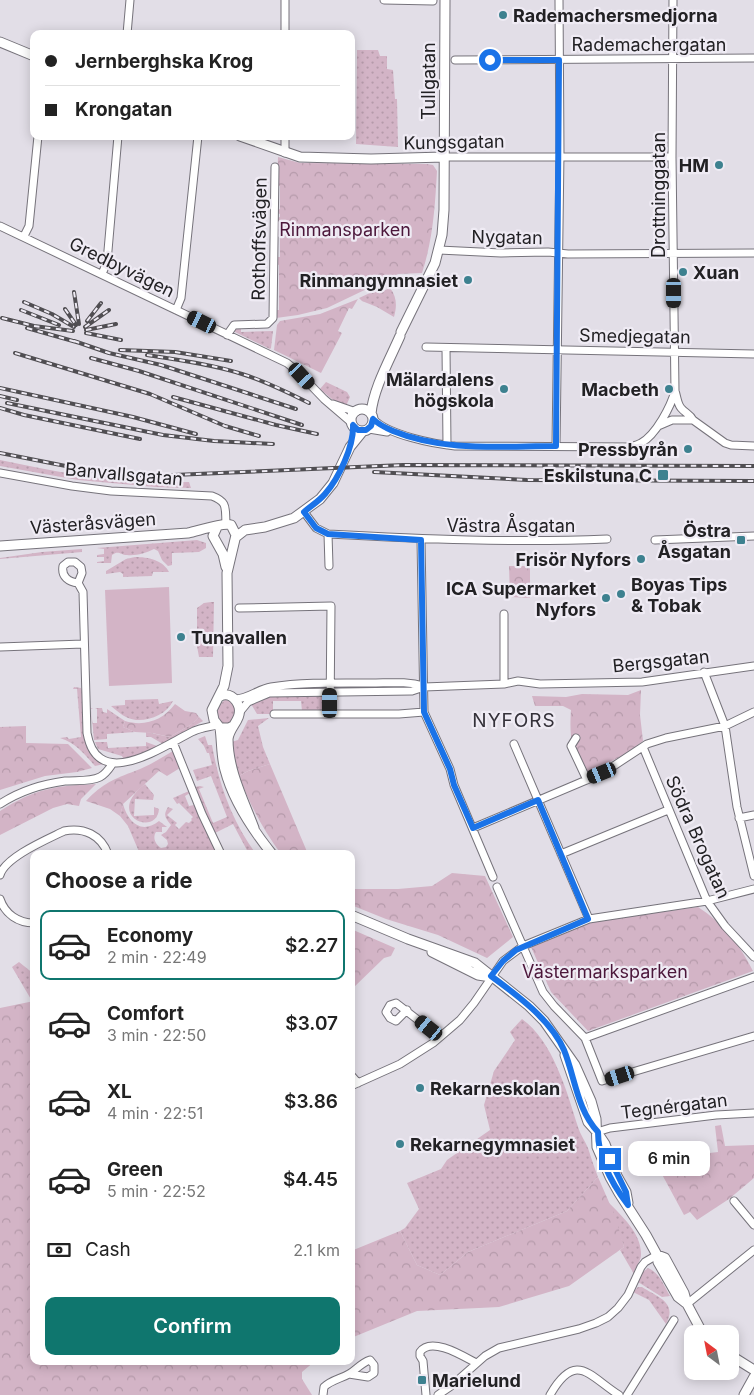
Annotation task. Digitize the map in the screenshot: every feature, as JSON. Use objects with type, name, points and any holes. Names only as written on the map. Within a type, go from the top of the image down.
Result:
[{"type":"street","points":[[127,30],[130,0]]},
{"type":"street","points":[[285,30],[286,0]]},
{"type":"street","points":[[384,0],[433,0]]},
{"type":"street","name":"Tullgatan","points":[[372,417],[372,406],[384,374],[400,334],[435,263],[438,250],[444,210],[444,0]]},
{"type":"street","points":[[556,446],[560,157],[559,0]]},
{"type":"street","name":"Drottninggatan","points":[[673,0],[674,351],[675,390],[680,407]]},
{"type":"street","points":[[0,42],[30,54]]},
{"type":"street","name":"Rademachergatan","points":[[455,60],[754,58]]},
{"type":"street","points":[[24,236],[29,226],[38,140]]},
{"type":"street","points":[[102,274],[107,262],[118,140]]},
{"type":"street","points":[[176,310],[181,298],[198,140]]},
{"type":"street","name":"Kungsgatan","points":[[251,140],[285,153],[314,159],[672,157]]},
{"type":"street","points":[[285,140],[285,153]]},
{"type":"street","name":"Rothoffsvägen","points":[[227,335],[234,325],[267,324],[273,318],[275,167]]},
{"type":"street","name":"Gredbyvägen","points":[[0,226],[287,363],[353,424]]},
{"type":"street","name":"Nygatan","points":[[438,250],[558,253],[754,253]]},
{"type":"street","name":"Smedjegatan","points":[[426,346],[446,348],[754,354]]},
{"type":"street","points":[[446,348],[447,445]]},
{"type":"street","name":"Tullgatan","points":[[358,410],[368,403],[384,374]]},
{"type":"street","name":"Drottninggatan","points":[[657,427],[669,409],[675,390]]},
{"type":"street","name":"Gredbyvägen","points":[[328,402],[358,410]]},
{"type":"street","points":[[676,420],[669,409],[675,405],[725,443],[754,446]]},
{"type":"street","points":[[676,420],[683,414],[680,407]]},
{"type":"street","points":[[402,434],[358,430],[353,424],[353,415],[358,410],[366,410],[379,425],[402,434],[436,444],[447,445],[630,447],[641,443],[657,427],[676,420],[693,420]]},
{"type":"street","points":[[366,430],[372,424],[372,417]]},
{"type":"street","name":"Västeråsvägen","points":[[220,545],[226,546],[245,530],[281,523],[294,518],[320,500],[327,492],[350,447],[353,424]]},
{"type":"street","name":"Västeråsvägen","points":[[350,447],[366,430]]},
{"type":"street","name":"Banvallsgatan","points":[[0,473],[111,491],[212,496],[222,500],[225,504],[225,526]]},
{"type":"street","points":[[304,512],[316,528],[328,534],[329,566]]},
{"type":"street","name":"Västeråsvägen","points":[[0,546],[188,533],[304,512]]},
{"type":"street","points":[[227,573],[234,540],[225,526],[213,536],[220,545],[227,573],[228,666],[239,713],[229,735],[229,754],[235,778],[254,828]]},
{"type":"street","name":"Västeråsvägen","points":[[188,533],[213,536]]},
{"type":"street","name":"Västra Åsgatan","points":[[328,534],[421,540],[561,541],[607,539]]},
{"type":"street","points":[[656,540],[754,536]]},
{"type":"street","points":[[421,540],[424,712],[450,769],[454,785],[493,877]]},
{"type":"street","points":[[78,583],[83,592],[88,740],[90,746],[100,758],[113,763],[134,761],[197,730],[213,716]]},
{"type":"street","points":[[238,608],[331,606],[330,714]]},
{"type":"street","points":[[504,614],[504,684]]},
{"type":"street","points":[[0,648],[84,644]]},
{"type":"street","points":[[228,666],[224,686],[213,706],[213,716],[218,726],[224,768],[237,804],[269,850]]},
{"type":"street","name":"Bergsgatan","points":[[234,698],[246,698],[269,688],[330,683],[412,683],[424,686],[504,684],[519,687],[540,684],[642,682],[754,666]]},
{"type":"street","points":[[704,672],[725,726],[739,818],[754,876]]},
{"type":"street","name":"Bergsgatan","points":[[239,713],[248,702],[269,694],[412,691],[424,686]]},
{"type":"street","points":[[219,697],[226,695],[234,698]]},
{"type":"street","points":[[274,714],[399,714],[424,712]]},
{"type":"street","points":[[473,828],[610,770],[643,747],[656,741],[725,726],[754,712]]},
{"type":"street","points":[[197,730],[218,726],[229,728],[233,726]]},
{"type":"street","points":[[576,738],[571,746],[587,780]]},
{"type":"street","points":[[173,742],[202,814],[219,850]]},
{"type":"street","points":[[514,744],[588,919]]},
{"type":"street","name":"Södra Brogatan","points":[[643,747],[707,901],[725,926],[754,957]]},
{"type":"street","points":[[0,804],[38,786],[101,777],[113,763]]},
{"type":"street","points":[[561,854],[668,810]]},
{"type":"street","points":[[739,818],[754,815]]},
{"type":"street","points":[[0,872],[19,855],[71,829],[84,830],[94,835],[104,844],[106,850]]},
{"type":"street","points":[[498,887],[539,984],[548,999],[585,1038],[602,1081],[754,1036]]},
{"type":"street","points":[[355,1084],[410,1058],[440,1037],[460,1020],[503,961],[523,946],[588,919],[707,901],[754,890]]},
{"type":"street","points":[[0,899],[5,909],[11,915],[25,923],[30,923]]},
{"type":"street","points":[[355,917],[408,939],[478,974],[491,976],[529,1006],[544,1021],[575,1065],[596,1119],[598,1147],[602,1160],[619,1193],[657,1254],[658,1262],[678,1297],[687,1304],[698,1325]]},
{"type":"street","points":[[585,1038],[754,977]]},
{"type":"street","points":[[407,1010],[440,1037]]},
{"type":"street","name":"Tegnérgatan","points":[[598,1132],[610,1128],[706,1116],[754,1113]]},
{"type":"street","points":[[734,1201],[754,1225]]},
{"type":"street","points":[[687,1304],[754,1250]]},
{"type":"street","points":[[438,1395],[491,1352],[506,1345],[543,1339],[579,1329],[614,1313],[624,1302],[641,1267],[657,1254]]},
{"type":"street","points":[[627,1395],[674,1320]]},
{"type":"street","points":[[426,1395],[423,1361],[420,1356],[420,1352],[425,1347],[435,1346],[442,1348],[476,1364]]},
{"type":"street","points":[[739,1361],[754,1370]]},
{"type":"street","points":[[550,1395],[557,1383],[567,1373],[580,1370],[592,1374],[619,1395]]},
{"type":"street","points":[[323,1395],[324,1388],[328,1383],[349,1374]]},
{"type":"street","points":[[744,1395],[754,1377]]},
{"type":"green space","points":[[357,50],[378,50],[380,56],[387,56],[387,69],[393,70],[395,99],[397,99],[398,147],[356,144]]},
{"type":"green space","name":"Rinmansparken","points":[[278,157],[300,163],[433,165],[437,171],[434,210],[429,248],[422,273],[398,274],[327,308],[276,318],[276,310],[279,310],[279,265],[276,264],[277,257],[280,257],[280,236],[277,235],[277,218],[280,217],[280,214],[277,213],[277,210],[280,209],[280,186],[277,186]]},
{"type":"green space","points":[[381,288],[383,291],[390,288],[394,295],[396,305],[394,317],[359,298]]},
{"type":"green space","points":[[358,299],[352,309],[349,308],[338,331],[342,333],[321,373],[274,350],[277,325],[280,321],[320,314]]},
{"type":"green space","points":[[235,329],[241,329],[241,332],[273,331],[271,348],[235,332]]},
{"type":"green space","points":[[326,382],[347,392],[350,397],[346,406],[333,400],[320,389]]},
{"type":"green space","points":[[0,460],[110,480],[147,483],[189,482],[191,488],[78,480],[0,466]]},
{"type":"green space","points":[[197,540],[206,543],[206,548],[199,552],[172,553],[172,565],[168,566],[162,560],[158,551],[154,549],[134,555],[116,553],[112,555],[111,563],[97,563],[104,561],[104,557],[97,557],[97,555],[104,554],[104,549],[97,548]]},
{"type":"green space","points":[[82,549],[82,552],[0,559],[42,552]]},
{"type":"green space","points":[[135,557],[155,560],[169,572],[153,572],[152,576],[123,577],[123,574],[120,572],[106,574],[106,571],[126,559]]},
{"type":"green space","points":[[509,566],[530,566],[530,598],[510,597]]},
{"type":"green space","points":[[169,587],[172,683],[109,686],[105,590]]},
{"type":"green space","points":[[214,602],[213,657],[199,657],[197,646],[197,608],[204,603]]},
{"type":"green space","points":[[74,687],[81,688],[82,691],[83,724],[86,740],[93,754],[104,764],[95,766],[75,746],[60,738],[81,737],[77,689],[73,689]]},
{"type":"green space","points":[[641,690],[640,715],[643,741],[624,755],[585,774],[572,743],[571,710],[563,706],[535,706],[532,696],[628,695]]},
{"type":"green space","points":[[318,694],[323,696],[325,700],[322,710],[302,711],[301,701],[273,701],[273,714],[257,714],[251,704],[275,696]]},
{"type":"green space","points":[[158,699],[159,704],[173,701],[167,710],[147,719],[136,720],[129,718],[111,706],[125,705],[125,700]]},
{"type":"green space","points":[[225,700],[229,701],[234,707],[234,715],[230,723],[226,725],[220,720],[218,713],[220,706]]},
{"type":"green space","points":[[175,704],[185,711],[196,713],[199,717],[170,737],[135,732],[123,727],[125,721],[140,723],[153,721],[165,714]]},
{"type":"green space","points":[[95,708],[102,708],[103,712],[107,713],[107,709],[125,721],[123,727],[135,732],[107,734],[107,739],[94,740],[92,723],[97,723],[97,709]]},
{"type":"green space","points":[[199,717],[203,721],[163,744],[151,737],[146,737],[146,732],[170,737]]},
{"type":"green space","points":[[269,718],[258,726],[263,747],[270,764],[239,776],[234,766],[231,742],[238,740],[248,720]]},
{"type":"green space","points":[[26,726],[26,743],[68,744],[92,768],[45,776],[0,790],[0,727]]},
{"type":"green space","points":[[205,736],[208,745],[212,745],[218,774],[233,816],[254,850],[247,850],[233,824],[215,833],[195,787],[204,787],[199,789],[213,823],[227,817],[211,776],[197,781],[193,770],[212,765],[209,753],[207,753],[198,739]]},
{"type":"green space","points":[[95,742],[107,742],[108,748],[146,746],[146,742],[157,746],[148,752],[124,760],[122,756],[98,749]]},
{"type":"green space","points":[[173,751],[180,768],[167,776],[159,771],[123,804],[120,816],[110,809],[86,801],[109,782],[145,767]]},
{"type":"green space","points":[[270,764],[306,850],[278,850],[274,845],[252,807],[239,776]]},
{"type":"green space","points":[[96,784],[81,799],[79,806],[67,804],[53,808],[0,835],[0,811],[24,797],[57,787]]},
{"type":"green space","points":[[145,784],[154,795],[153,800],[135,799],[134,816],[154,815],[154,807],[159,809],[156,818],[150,822],[143,822],[130,814],[129,805],[133,795]]},
{"type":"green space","points":[[189,791],[190,793],[185,796],[189,806],[194,805],[215,850],[138,850],[128,826],[120,816],[123,804],[128,816],[141,827],[152,825],[159,821],[167,827],[162,827],[162,832],[156,832],[154,837],[161,848],[166,847],[168,844],[167,840],[161,835],[171,825],[165,816],[168,807],[173,809],[167,815],[177,823],[175,825],[179,829],[186,822],[189,823],[193,817],[179,803],[177,804],[173,798]]},
{"type":"green space","points":[[452,873],[485,876],[513,937],[487,958],[438,935],[386,919],[355,907],[355,889],[398,889],[432,886]]},
{"type":"green space","name":"Västermarksparken","points":[[698,907],[730,935],[753,971],[588,1031],[551,992],[531,947],[591,922]]},
{"type":"green space","points":[[355,931],[395,948],[391,956],[384,958],[355,986]]},
{"type":"green space","points":[[19,962],[30,971],[30,998],[12,967]]},
{"type":"green space","points":[[30,1002],[30,1365],[310,1365],[302,1372],[302,1379],[312,1395],[0,1395],[0,1008]]},
{"type":"green space","points":[[522,1019],[542,1040],[558,1068],[579,1130],[588,1148],[598,1177],[567,1211],[468,1252],[440,1275],[417,1265],[400,1231],[405,1228],[419,1209],[407,1183],[441,1169],[447,1160],[490,1130],[484,1105],[494,1071],[515,1040],[510,1032]]},
{"type":"green space","points":[[721,1125],[725,1146],[754,1145],[754,1178],[729,1199],[697,1220],[690,1212],[684,1215],[658,1167],[659,1159],[718,1152],[715,1126]]},
{"type":"green space","points":[[598,1177],[615,1216],[624,1247],[569,1286],[499,1307],[417,1311],[355,1336],[355,1249],[400,1231],[417,1265],[440,1275],[468,1252],[567,1211]]},
{"type":"green space","points":[[608,1202],[630,1226],[638,1240],[641,1257],[634,1274],[620,1250],[624,1247]]},
{"type":"green space","points":[[648,1268],[659,1276],[670,1296],[662,1297],[638,1282],[643,1272]]},
{"type":"green space","points":[[638,1287],[642,1287],[659,1297],[668,1305],[669,1317],[666,1324],[649,1300],[633,1292]]},
{"type":"railway","points":[[74,292],[79,324]]},
{"type":"railway","points":[[24,302],[52,314],[74,327]]},
{"type":"railway","points":[[87,321],[101,303]]},
{"type":"railway","points":[[65,309],[76,325]]},
{"type":"railway","points":[[21,310],[59,325]]},
{"type":"railway","points":[[85,327],[109,310]]},
{"type":"railway","points":[[2,318],[34,326],[73,331]]},
{"type":"railway","points":[[86,330],[116,324]]},
{"type":"railway","points":[[27,328],[80,343]]},
{"type":"railway","points":[[86,333],[121,340]]},
{"type":"railway","points":[[74,341],[109,353],[161,365],[296,409]]},
{"type":"railway","points":[[120,350],[175,352],[231,361]]},
{"type":"railway","points":[[15,353],[150,394],[225,426],[259,436]]},
{"type":"railway","points":[[147,355],[218,368],[251,377],[309,403]]},
{"type":"railway","points":[[91,358],[139,371],[302,425]]},
{"type":"railway","points":[[0,388],[133,417],[196,434]]},
{"type":"railway","points":[[0,396],[17,400]]},
{"type":"railway","points":[[173,397],[317,434]]},
{"type":"railway","points":[[7,403],[163,435],[214,441],[273,444]]},
{"type":"railway","points":[[0,408],[24,415],[140,439]]},
{"type":"railway","points":[[0,453],[96,472],[150,476],[403,465],[754,466]]},
{"type":"railway","points":[[374,472],[527,480],[754,481]]},
{"type":"place","name":"Rademachersmedjorna","points":[[503,15]]},
{"type":"place","name":"HM","points":[[719,165]]},
{"type":"place","name":"Xuan","points":[[683,272]]},
{"type":"place","name":"Rinmangymnasiet","points":[[468,280]]},
{"type":"place","name":"Mälardalens högskola","points":[[504,389]]},
{"type":"place","name":"Macbeth","points":[[669,389]]},
{"type":"place","name":"Pressbyrån","points":[[688,449]]},
{"type":"place","name":"Eskilstuna C","points":[[663,475]]},
{"type":"place","name":"Östra Åsgatan","points":[[741,540]]},
{"type":"place","name":"Frisör Nyfors","points":[[641,559]]},
{"type":"place","name":"Boyas Tips & Tobak","points":[[621,594]]},
{"type":"place","name":"ICA Supermarket Nyfors","points":[[606,598]]},
{"type":"place","name":"Tunavallen","points":[[181,637]]},
{"type":"place","name":"Rekarneskolan","points":[[420,1088]]},
{"type":"place","name":"Rekarnegymnasiet","points":[[400,1144]]},
{"type":"place","name":"Marielund","points":[[422,1380]]},
{"type":"district","name":"NYFORS","points":[[514,720]]},
{"type":"route","points":[[490,60],[559,60],[560,165],[556,446],[455,446],[436,444],[412,438],[379,425],[373,419],[369,429],[363,431],[358,430],[353,425],[350,447],[333,483],[320,500],[304,512],[316,528],[328,534],[421,540],[425,675],[424,712],[450,769],[454,785],[473,828],[538,800],[588,919],[516,950],[503,961],[491,976],[529,1006],[544,1021],[564,1049],[588,1122],[598,1132],[598,1147],[602,1160],[619,1193],[628,1205],[626,1192],[610,1159]]}]
